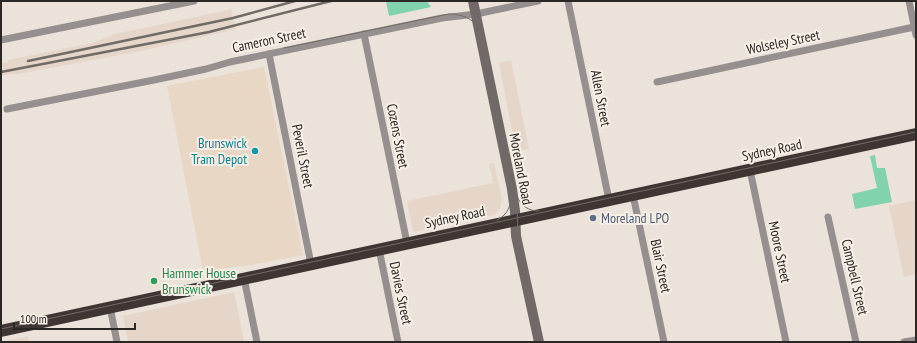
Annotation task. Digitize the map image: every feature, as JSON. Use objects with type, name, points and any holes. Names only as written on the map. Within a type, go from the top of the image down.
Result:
[{"type":"highway","name":"Sydney Road","points":[[1,331],[916,134]]},
{"type":"main road","name":"Moreland Road","points":[[473,1],[513,193],[516,236],[539,342]]},
{"type":"street","points":[[1,40],[194,1]]},
{"type":"street","name":"Cameron Street","points":[[7,109],[154,80],[446,17],[476,14],[538,1]]},
{"type":"street","name":"Allen Street","points":[[568,1],[609,200]]},
{"type":"street","points":[[909,1],[916,35]]},
{"type":"street","name":"Wolseley Street","points":[[657,82],[914,27]]},
{"type":"street","name":"Cozens Street","points":[[364,34],[407,243]]},
{"type":"street","name":"Peveril Street","points":[[269,54],[312,264]]},
{"type":"street","name":"Moore Street","points":[[750,170],[786,341]]},
{"type":"street","name":"Blair Street","points":[[633,195],[664,342]]},
{"type":"street","name":"Campbell Street","points":[[828,217],[856,342]]},
{"type":"street","name":"Davies Street","points":[[379,249],[398,342]]},
{"type":"street","points":[[244,278],[257,342]]},
{"type":"street","points":[[110,307],[117,342]]},
{"type":"street","points":[[904,342],[916,340]]},
{"type":"shaded area","points":[[231,9],[236,29],[141,51],[1,76],[1,63],[8,62],[8,60],[92,43],[115,34]]},
{"type":"shaded area","points":[[511,60],[529,149],[516,152],[499,63]]},
{"type":"shaded area","name":"Brunswick Tram Depot","points":[[264,67],[303,255],[252,265],[203,271],[167,86]]},
{"type":"shaded area","points":[[494,163],[502,199],[500,209],[494,215],[413,232],[407,201],[493,183],[489,164]]},
{"type":"shaded area","points":[[916,200],[916,274],[904,277],[889,206]]},
{"type":"shaded area","points":[[234,292],[244,342],[128,342],[123,316]]},
{"type":"shaded area","points":[[28,336],[29,342],[2,342]]},
{"type":"green space","points":[[386,1],[427,1],[431,7],[389,16]]},
{"type":"green space","points":[[875,155],[877,168],[885,168],[892,202],[855,209],[852,194],[877,188],[870,156]]},
{"type":"tram line","points":[[284,48],[449,14],[466,17],[475,23],[483,38],[517,205],[518,236],[541,342]]},
{"type":"tram line","points":[[1,329],[916,132]]},
{"type":"tram line","points":[[497,220],[501,218],[509,208],[510,192]]},
{"type":"tram line","points":[[517,197],[526,207],[539,211]]},
{"type":"railway","points":[[28,61],[233,18],[295,1]]},
{"type":"railway","points":[[1,72],[209,32],[331,1]]},
{"type":"place","name":"Brunswick Tram Depot","points":[[255,151]]},
{"type":"place","name":"Moreland LPO","points":[[593,218]]},
{"type":"place","name":"Hammer House Brunswick","points":[[154,281]]}]
